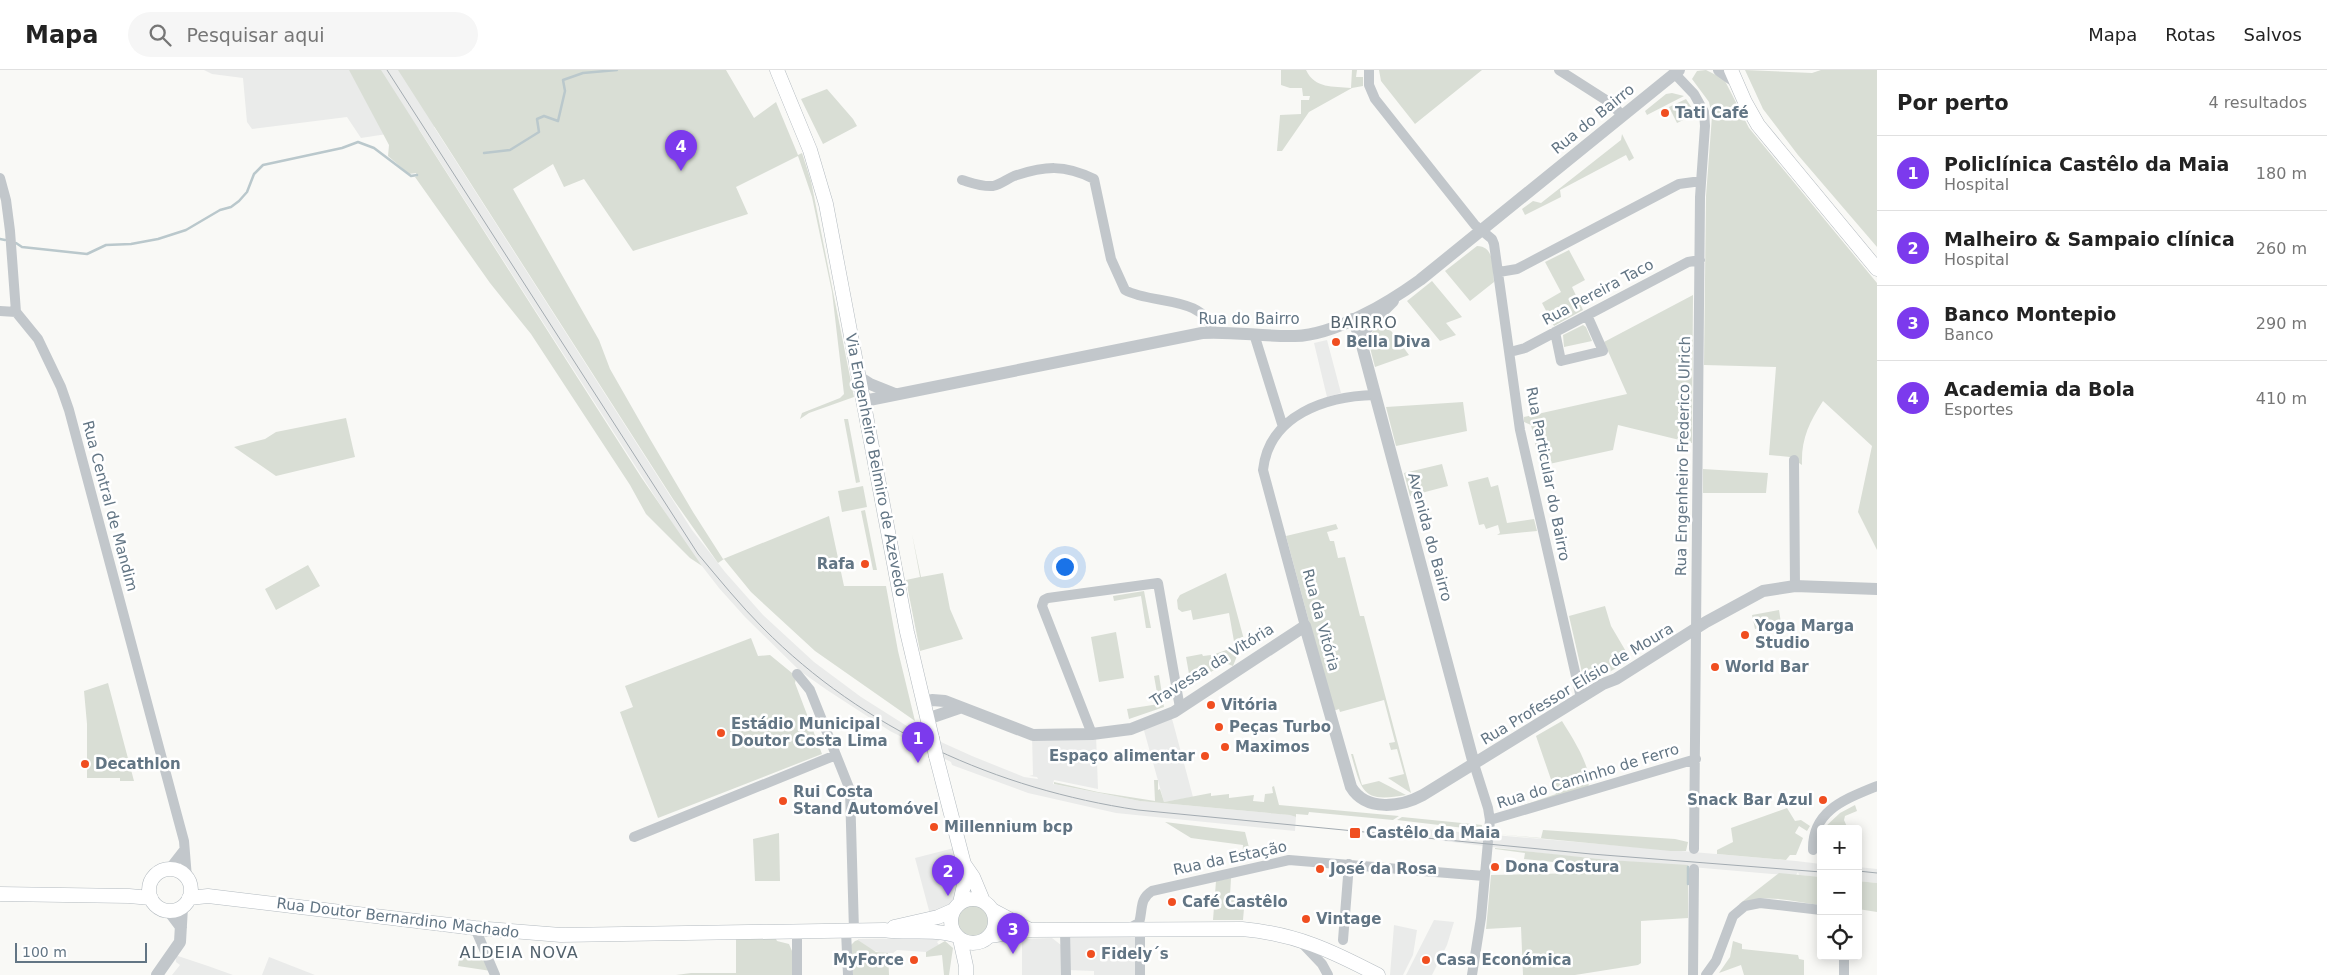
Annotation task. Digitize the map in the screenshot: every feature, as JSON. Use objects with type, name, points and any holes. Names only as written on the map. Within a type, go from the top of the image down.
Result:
[{"type":"main road","name":"Via Engenheiro Belmiro de Azevedo","points":[[777,70],[798,118],[819,176],[832,231],[905,624],[964,864],[964,885],[957,907]]},
{"type":"main road","points":[[1734,76],[1758,125],[1877,269]]},
{"type":"main road","name":"Via Engenheiro Belmiro de Azevedo","points":[[964,864],[988,906]]},
{"type":"main road","points":[[129,896],[150,884],[157,873],[170,868],[183,873],[189,881],[180,905],[158,907],[151,898],[150,884]]},
{"type":"main road","name":"Rua Doutor Bernardino Machado","points":[[189,881],[208,896]]},
{"type":"main road","points":[[0,894],[151,898]]},
{"type":"main road","name":"Rua Doutor Bernardino Machado","points":[[180,905],[208,896],[475,928],[561,934],[884,930]]},
{"type":"main road","points":[[884,930],[938,917],[972,899],[1031,930]]},
{"type":"main road","points":[[966,970],[995,925],[988,906]]},
{"type":"main road","points":[[957,907],[951,924],[958,938],[966,970]]},
{"type":"main road","points":[[884,930],[944,933],[971,943],[986,938],[1031,930],[1242,929],[1267,931],[1297,938],[1330,950],[1378,975]]},
{"type":"street","name":"Rua Particular do Bairro","points":[[1369,70],[1370,86],[1375,99],[1494,244],[1525,454],[1581,698]]},
{"type":"street","points":[[1560,70],[1609,102],[1623,116]]},
{"type":"street","points":[[1719,70],[1734,76]]},
{"type":"street","name":"Rua do Bairro","points":[[864,401],[1213,332],[1304,335],[1328,330],[1400,293],[1420,280],[1680,71]]},
{"type":"street","name":"Rua Engenheiro Frederico Ulrich","points":[[1680,71],[1704,112],[1705,126],[1701,181],[1694,849]]},
{"type":"street","points":[[962,180],[980,186],[992,186],[1012,177],[1048,167],[1080,172],[1094,179],[1111,259],[1125,290],[1144,298],[1187,305],[1199,312],[1211,326],[1213,332]]},
{"type":"street","points":[[0,178],[9,223],[16,289],[16,312],[0,311]]},
{"type":"street","points":[[1499,272],[1517,269],[1679,184],[1701,181]]},
{"type":"street","name":"Rua Pereira Taco","points":[[1510,352],[1520,350],[1691,260],[1700,260]]},
{"type":"street","points":[[1360,338],[1369,325],[1384,312],[1400,293]]},
{"type":"street","name":"Rua Central de Mandim","points":[[16,312],[38,339],[61,387],[69,410],[177,815],[189,881]]},
{"type":"street","points":[[1555,332],[1562,361],[1603,351],[1587,315]]},
{"type":"street","name":"Avenida do Bairro","points":[[1352,319],[1360,338],[1474,764]]},
{"type":"street","points":[[1254,334],[1283,426]]},
{"type":"street","points":[[859,377],[870,384],[896,394]]},
{"type":"street","name":"Rua da Vitória","points":[[1375,395],[1321,402],[1283,426],[1277,431],[1267,451],[1263,470],[1348,779],[1358,796],[1379,804],[1405,803],[1424,795],[1474,764]]},
{"type":"street","points":[[1794,460],[1795,586]]},
{"type":"street","points":[[1092,734],[1042,606],[1042,603],[1050,597],[1158,583],[1180,708]]},
{"type":"street","name":"Rua Professor Elísio de Moura","points":[[1474,764],[1756,594],[1777,587],[1795,586],[1877,589]]},
{"type":"street","name":"Travessa da Vitória","points":[[923,702],[938,700],[950,703],[1033,735],[1092,734],[1132,729],[1180,708],[1305,626]]},
{"type":"street","points":[[797,674],[810,690],[850,790],[850,931],[848,975]]},
{"type":"street","points":[[927,719],[959,708]]},
{"type":"street","points":[[634,837],[836,755]]},
{"type":"street","name":"Rua do Caminho de Ferro","points":[[1490,820],[1696,759]]},
{"type":"street","points":[[1472,975],[1490,820],[1474,764]]},
{"type":"street","points":[[1813,850],[1814,832],[1819,821],[1828,812],[1847,799],[1877,786]]},
{"type":"street","points":[[170,868],[184,850]]},
{"type":"street","name":"Rua da Estação","points":[[1134,929],[1139,923],[1142,902],[1152,890],[1289,860],[1484,876]]},
{"type":"street","points":[[1343,940],[1348,864]]},
{"type":"street","points":[[1693,975],[1694,869]]},
{"type":"street","points":[[1706,975],[1716,961],[1733,916],[1738,910],[1754,904],[1817,910]]},
{"type":"street","points":[[157,975],[178,948],[181,935],[180,905]]},
{"type":"street","points":[[475,928],[496,975]]},
{"type":"street","points":[[1134,929],[1140,975]]},
{"type":"street","points":[[1065,930],[1066,975]]},
{"type":"street","points":[[797,932],[797,975]]},
{"type":"street","points":[[1297,938],[1322,964],[1328,975]]},
{"type":"street","points":[[1844,960],[1844,975]]},
{"type":"shaded area","points":[[204,70],[564,70],[434,127],[692,530],[725,572],[763,615],[814,662],[861,697],[910,728],[972,756],[1024,777],[1038,779],[1037,777],[1029,776],[1033,775],[1032,735],[1096,734],[1098,789],[1054,780],[1053,784],[1140,801],[1291,815],[1296,817],[1295,831],[1116,813],[1028,793],[952,765],[951,762],[890,731],[827,690],[800,671],[745,617],[719,588],[688,548],[419,129],[361,138],[347,117],[252,129],[247,122],[243,78],[212,74]]},
{"type":"shaded area","points":[[349,70],[381,70],[641,477],[702,566],[690,558],[646,514],[630,485],[531,334],[490,283],[415,177],[417,176],[416,173],[409,174],[388,156],[389,145]]},
{"type":"shaded area","points":[[398,70],[726,70],[754,118],[776,102],[798,155],[802,153],[811,181],[854,397],[809,413],[800,419],[802,413],[840,398],[844,394],[832,292],[812,197],[798,156],[736,187],[748,214],[633,251],[584,179],[564,187],[553,164],[513,189],[599,340],[610,369],[693,512],[723,559],[829,516],[844,586],[886,586],[898,651],[915,721],[815,651],[751,592],[724,559],[718,563],[673,499]]},
{"type":"shaded area","points":[[1281,70],[1306,70],[1314,81],[1319,84],[1351,88],[1352,70],[1357,70],[1356,77],[1363,77],[1363,86],[1352,88],[1309,112],[1282,151],[1277,151],[1280,115],[1301,114],[1301,100],[1309,100],[1310,96],[1303,96],[1302,88],[1290,88],[1281,85]]},
{"type":"shaded area","points":[[1379,70],[1482,70],[1415,124],[1381,81]]},
{"type":"shaded area","points":[[1706,70],[1724,79],[1749,128],[1877,283],[1877,550],[1858,512],[1872,446],[1823,401],[1807,432],[1803,447],[1802,465],[1790,457],[1769,455],[1776,367],[1704,365],[1706,196],[1712,116],[1709,102],[1692,79],[1697,71]]},
{"type":"shaded area","points":[[1745,70],[1812,73],[1821,70],[1877,70],[1877,247],[1798,155],[1763,109]]},
{"type":"shaded area","points":[[827,89],[857,126],[823,144],[801,99]]},
{"type":"shaded area","points":[[1672,93],[1684,96],[1647,115],[1645,111],[1666,94]]},
{"type":"shaded area","points":[[1686,99],[1696,114],[1677,123],[1669,107]]},
{"type":"shaded area","points":[[1622,134],[1634,158],[1629,161],[1626,155],[1560,190],[1561,197],[1525,215],[1522,209],[1533,201],[1541,203],[1621,140]]},
{"type":"shaded area","points":[[1477,246],[1483,247],[1490,254],[1494,282],[1470,301],[1445,271]]},
{"type":"shaded area","points":[[1569,250],[1585,280],[1572,287],[1583,310],[1554,326],[1542,303],[1561,292],[1545,262]]},
{"type":"shaded area","points":[[1432,281],[1462,317],[1446,323],[1456,335],[1440,341],[1407,301]]},
{"type":"shaded area","points":[[1693,295],[1692,443],[1618,425],[1613,450],[1540,466],[1531,425],[1524,422],[1524,417],[1627,394],[1604,342]]},
{"type":"shaded area","points":[[1383,320],[1409,355],[1375,367],[1370,347],[1370,336]]},
{"type":"shaded area","points":[[1583,325],[1586,327],[1592,341],[1564,347],[1563,335]]},
{"type":"shaded area","points":[[1327,340],[1341,393],[1327,397],[1314,343]]},
{"type":"shaded area","points":[[1463,402],[1467,431],[1396,446],[1386,407]]},
{"type":"shaded area","points":[[346,418],[355,457],[276,476],[234,447],[265,439],[276,432]]},
{"type":"shaded area","points":[[844,419],[848,419],[860,482],[856,483]]},
{"type":"shaded area","points":[[1442,464],[1448,486],[1410,496],[1404,473]]},
{"type":"shaded area","points":[[1703,469],[1768,473],[1766,493],[1703,493]]},
{"type":"shaded area","points":[[1488,477],[1491,487],[1498,485],[1507,523],[1534,519],[1537,531],[1497,535],[1500,533],[1498,525],[1486,529],[1484,524],[1479,525],[1468,482]]},
{"type":"shaded area","points":[[863,486],[867,507],[842,512],[838,491]]},
{"type":"shaded area","points":[[865,510],[877,570],[873,570],[861,511]]},
{"type":"shaded area","points":[[1336,524],[1338,529],[1327,532],[1330,541],[1334,541],[1338,558],[1345,557],[1360,616],[1364,616],[1411,793],[1388,778],[1404,774],[1397,749],[1391,750],[1389,743],[1395,742],[1384,700],[1340,712],[1339,709],[1333,711],[1286,536]]},
{"type":"shaded area","points":[[912,534],[921,577],[943,573],[950,609],[963,639],[920,651],[906,580],[920,577]]},
{"type":"shaded area","points":[[308,565],[320,586],[276,610],[265,589]]},
{"type":"shaded area","points":[[1226,573],[1246,647],[1237,656],[1233,666],[1225,663],[1218,667],[1215,654],[1235,647],[1229,613],[1193,620],[1191,610],[1182,612],[1178,609],[1177,600],[1180,595]]},
{"type":"shaded area","points":[[1144,591],[1151,628],[1146,628],[1141,596],[1114,601],[1113,596]]},
{"type":"shaded area","points":[[1605,606],[1611,626],[1631,660],[1589,683],[1583,677],[1569,616]]},
{"type":"shaded area","points":[[1779,610],[1781,623],[1755,629],[1752,615]]},
{"type":"shaded area","points":[[1116,632],[1124,678],[1099,682],[1091,637]]},
{"type":"shaded area","name":"Estádio Municipal Doutor Costa Lima","points":[[751,638],[758,656],[770,655],[792,673],[797,674],[795,683],[822,754],[658,818],[620,712],[633,707],[625,686]]},
{"type":"shaded area","points":[[1202,654],[1203,656],[1211,655],[1214,670],[1191,685],[1186,657]]},
{"type":"shaded area","points":[[1159,675],[1164,707],[1129,719],[1127,709],[1159,704],[1154,676]]},
{"type":"shaded area","points":[[108,683],[134,781],[120,781],[120,778],[87,778],[87,724],[84,691]]},
{"type":"shaded area","points":[[1171,715],[1193,797],[1164,802],[1143,727]]},
{"type":"shaded area","points":[[1562,721],[1585,762],[1589,780],[1588,788],[1515,808],[1556,794],[1536,736]]},
{"type":"shaded area","points":[[1351,754],[1353,754],[1362,785],[1379,781],[1406,795],[1380,797],[1372,796],[1366,792],[1362,786],[1358,778]]},
{"type":"shaded area","points":[[1154,780],[1158,780],[1158,790],[1160,789],[1164,802],[1211,793],[1211,796],[1229,794],[1229,798],[1254,795],[1253,801],[1264,802],[1265,794],[1273,793],[1272,787],[1274,786],[1279,805],[1399,816],[1393,820],[1309,812],[1308,815],[1296,814],[1296,817],[1140,801],[1054,784],[1054,782],[1098,792],[1155,801]]},
{"type":"shaded area","points":[[1855,805],[1857,811],[1845,816],[1844,820],[1846,825],[1827,825],[1840,813]]},
{"type":"shaded area","points":[[1787,808],[1795,821],[1801,820],[1810,826],[1807,831],[1799,826],[1795,833],[1803,838],[1796,855],[1790,855],[1786,860],[1717,854],[1717,850],[1733,842],[1731,828]]},
{"type":"shaded area","points":[[1402,817],[1482,825],[1481,830],[1397,820]]},
{"type":"shaded area","points":[[1165,822],[1245,832],[1252,859],[1242,862],[1243,845],[1191,838]]},
{"type":"shaded area","points":[[1413,828],[1796,861],[1817,864],[1817,877],[1799,875],[1798,872],[1796,875],[1772,874],[1565,856],[1412,837]]},
{"type":"shaded area","points":[[1543,830],[1675,839],[1688,842],[1686,851],[1671,851],[1496,834],[1541,838]]},
{"type":"shaded area","points":[[779,833],[780,881],[755,881],[753,839]]},
{"type":"shaded area","points":[[958,847],[959,902],[931,918],[915,858]]},
{"type":"shaded area","points":[[1495,848],[1609,860],[1688,865],[1688,918],[1641,921],[1641,963],[1638,965],[1575,975],[1523,975],[1521,927],[1486,929],[1491,875],[1583,873],[1583,865],[1524,859],[1525,853]]},
{"type":"shaded area","points":[[1862,867],[1877,869],[1877,883],[1862,881]]},
{"type":"shaded area","points":[[1779,873],[1817,877],[1817,904],[1768,898],[1748,901],[1738,905]]},
{"type":"shaded area","points":[[1231,878],[1230,896],[1245,897],[1243,920],[1213,920],[1216,881]]},
{"type":"shaded area","points":[[1862,881],[1877,883],[1877,912],[1862,910]]},
{"type":"shaded area","points":[[973,905],[979,906],[984,910],[988,915],[988,927],[984,932],[979,936],[973,937],[967,936],[962,932],[958,927],[957,921],[958,915],[962,910],[967,906]]},
{"type":"shaded area","name":"Casa Económica","points":[[1434,920],[1454,922],[1447,945],[1432,975],[1406,975]]},
{"type":"shaded area","points":[[1394,925],[1417,930],[1413,955],[1403,975],[1390,975]]},
{"type":"shaded area","points":[[1139,930],[1139,975],[1094,975],[1094,971],[1067,970],[1066,931]]},
{"type":"shaded area","points":[[943,938],[937,942],[939,945],[935,949],[926,952],[897,950],[893,953],[872,950],[858,940],[858,939]]},
{"type":"shaded area","points":[[1052,938],[1061,945],[1062,975],[1022,975],[1022,939]]},
{"type":"shaded area","points":[[736,939],[776,939],[777,941],[789,944],[792,951],[792,975],[676,975],[736,973]]},
{"type":"shaded area","points":[[858,940],[876,952],[888,953],[889,975],[853,975],[851,945]]},
{"type":"shaded area","points":[[945,941],[953,948],[949,975],[944,975],[942,955],[926,957],[926,952]]},
{"type":"shaded area","points":[[1733,941],[1742,944],[1742,949],[1798,955],[1799,959],[1804,960],[1804,975],[1744,975],[1741,965],[1719,973],[1730,957]]},
{"type":"shaded area","points":[[460,954],[486,957],[491,971],[458,966]]},
{"type":"shaded area","points":[[175,955],[233,975],[172,975],[180,965],[176,962]]},
{"type":"shaded area","points":[[269,957],[315,975],[262,975]]},
{"type":"waterway","points":[[484,153],[510,150],[539,132],[537,119],[544,116],[558,121],[565,91],[563,80],[583,73],[617,70]]},
{"type":"waterway","points":[[16,243],[22,247],[87,254],[106,245],[131,244],[158,239],[186,230],[220,210],[231,207],[247,192],[254,174],[263,165],[342,148],[358,142],[374,148],[411,176],[417,175]]},
{"type":"waterway","points":[[0,239],[5,240]]},
{"type":"waterway","points":[[1688,867],[1688,884]]},
{"type":"tram line","points":[[387,70],[698,554],[754,619],[802,664],[844,697],[889,725],[936,749],[984,770],[1034,787],[1138,810],[1591,854],[1817,872]]},
{"type":"tram line","points":[[1862,871],[1877,873]]},
{"type":"place","name":"Tati Café","points":[[1665,113]]},
{"type":"place","name":"Academia da Bola","points":[[681,171]]},
{"type":"place","name":"Bella Diva","points":[[1336,342]]},
{"type":"place","name":"Rafa","points":[[865,564]]},
{"type":"place","name":"Yoga Marga Studio","points":[[1745,635]]},
{"type":"place","name":"World Bar","points":[[1715,667]]},
{"type":"place","name":"Vitória","points":[[1211,705]]},
{"type":"place","name":"Peças Turbo","points":[[1219,727]]},
{"type":"place","name":"Estádio Municipal Doutor Costa Lima","points":[[721,733]]},
{"type":"place","name":"Maximos","points":[[1225,747]]},
{"type":"place","name":"Espaço alimentar","points":[[1205,756]]},
{"type":"place","name":"Policlínica Castêlo da Maia","points":[[918,763]]},
{"type":"place","name":"Decathlon","points":[[85,764]]},
{"type":"place","name":"Snack Bar Azul","points":[[1823,800]]},
{"type":"place","name":"Rui Costa Stand Automóvel","points":[[783,801]]},
{"type":"place","name":"Millennium bcp","points":[[934,827]]},
{"type":"place","name":"Castêlo da Maia","points":[[1355,833]]},
{"type":"place","name":"Dona Costura","points":[[1495,867]]},
{"type":"place","name":"José da Rosa","points":[[1320,869]]},
{"type":"place","name":"Malheiro & Sampaio clínica","points":[[948,896]]},
{"type":"place","name":"Café Castêlo","points":[[1172,902]]},
{"type":"place","name":"Vintage","points":[[1306,919]]},
{"type":"place","name":"Banco Montepio","points":[[1013,954]]},
{"type":"place","name":"Fidely´s","points":[[1091,954]]},
{"type":"place","name":"MyForce","points":[[914,960]]},
{"type":"place","name":"Casa Económica","points":[[1426,960]]},
{"type":"district","name":"BAIRRO","points":[[1364,322]]},
{"type":"district","name":"ALDEIA NOVA","points":[[519,952]]}]
